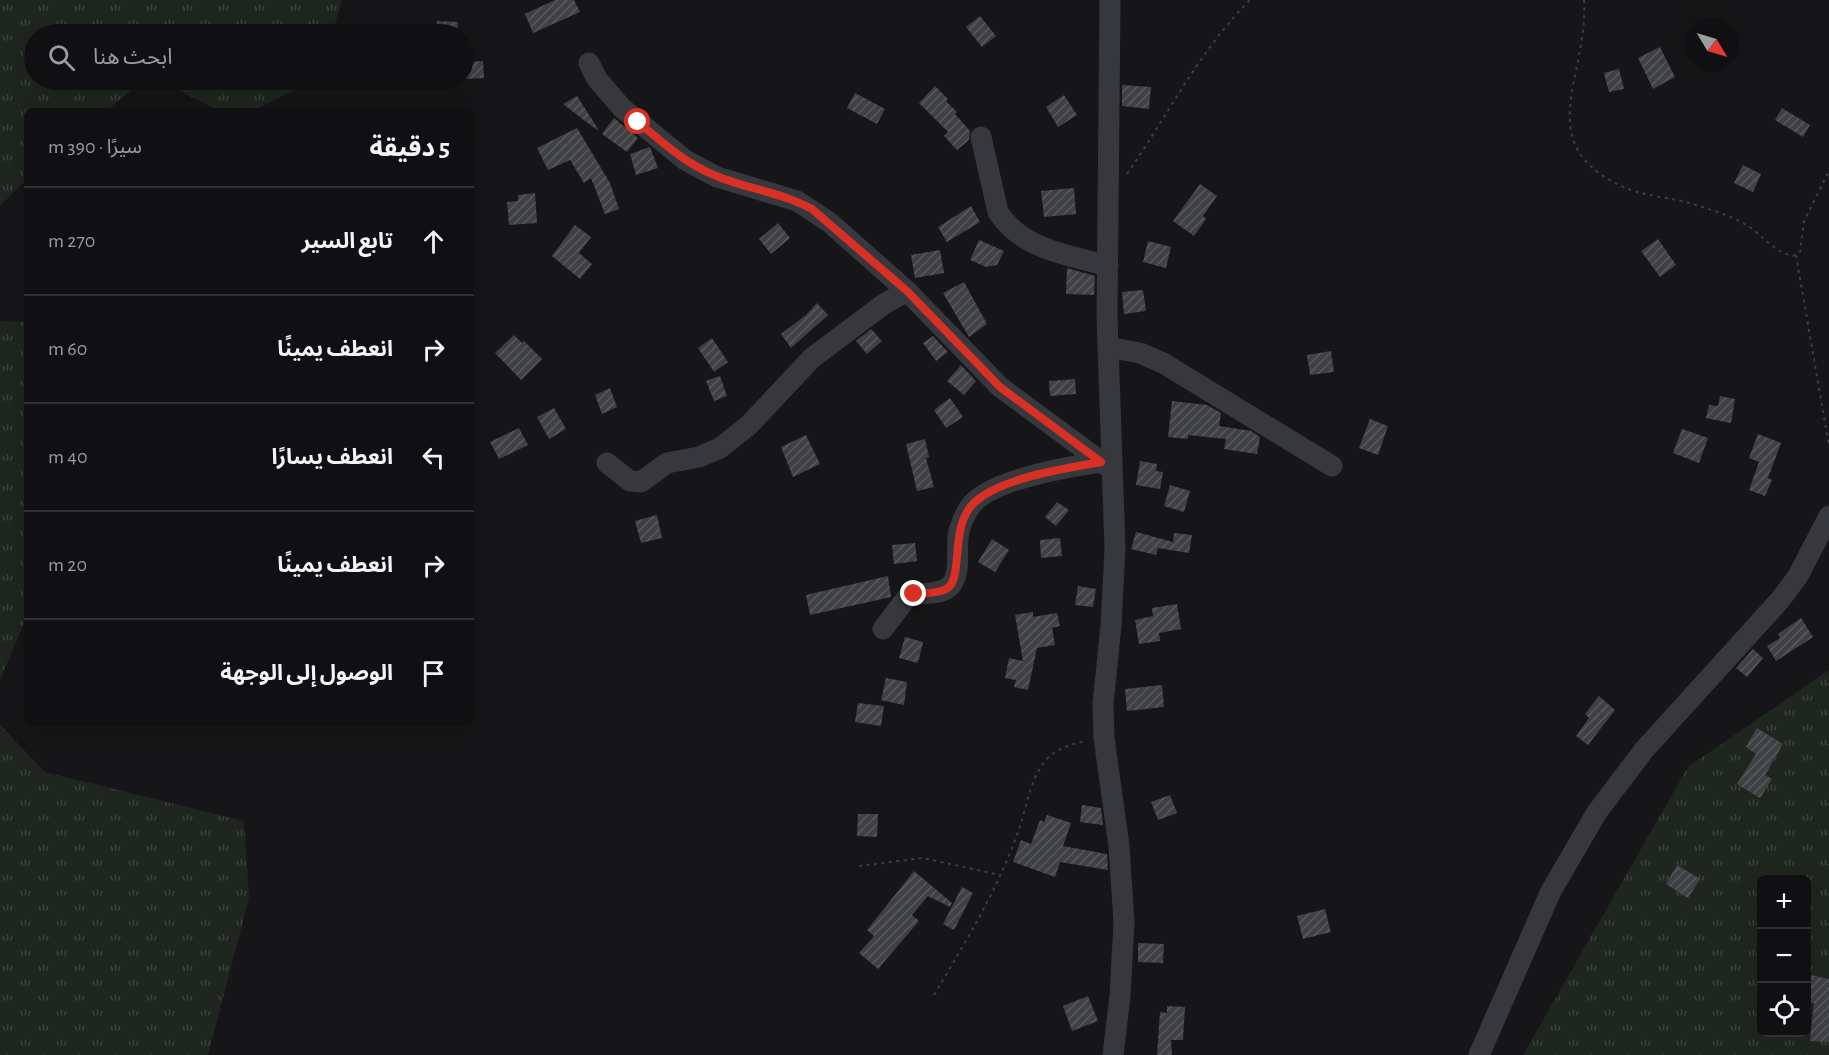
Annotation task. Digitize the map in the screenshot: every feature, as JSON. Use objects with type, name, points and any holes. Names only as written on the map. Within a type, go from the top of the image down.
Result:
[{"type":"street","points":[[1110,0],[1106,466],[1114,591],[1103,704],[1104,738],[1119,846],[1124,922],[1124,954],[1113,1055]]},
{"type":"street","points":[[589,63],[597,79],[622,108],[685,160],[717,177],[797,201],[812,209],[907,291],[1000,387],[1106,466]]},
{"type":"street","points":[[981,137],[995,204],[1004,222],[1029,242],[1108,266]]},
{"type":"street","points":[[607,463],[630,481],[641,482],[667,463],[699,457],[720,448],[749,425],[812,358],[884,304],[907,291]]},
{"type":"street","points":[[1108,347],[1140,353],[1163,363],[1332,466]]},
{"type":"street","points":[[883,629],[908,596],[944,591],[951,586],[957,568],[956,543],[960,527],[975,502],[987,494],[1035,475],[1106,466]]},
{"type":"street","points":[[1479,1055],[1538,919],[1579,840],[1644,750],[1780,600],[1798,576],[1829,516]]},
{"type":"path","points":[[1125,177],[1191,73],[1224,27],[1250,0]]},
{"type":"path","points":[[1584,0],[1586,24],[1570,104],[1569,130],[1576,152],[1596,172],[1622,187],[1655,197],[1693,204],[1726,216],[1750,227],[1787,255],[1796,255]]},
{"type":"path","points":[[1829,171],[1804,221],[1802,245],[1796,255],[1829,446]]},
{"type":"path","points":[[934,995],[1000,875],[1019,832],[1036,776],[1045,760],[1056,751],[1071,744],[1104,738]]},
{"type":"path","points":[[859,866],[923,858],[1000,875]]},
{"type":"green space","points":[[0,0],[342,0],[335,24],[24,24],[24,90],[132,90],[110,108],[24,108],[24,182],[0,206]]},
{"type":"green space","points":[[178,90],[295,90],[258,108],[214,108]]},
{"type":"green space","points":[[0,321],[24,322],[24,623],[0,680]]},
{"type":"green space","points":[[1829,670],[1829,1055],[1523,1055],[1688,767]]},
{"type":"green space","points":[[0,725],[45,772],[244,821],[249,898],[208,1055],[0,1055]]},
{"type":"building","points":[[555,0],[574,0],[580,12],[533,33],[525,14]]},
{"type":"building","points":[[980,16],[996,36],[982,47],[966,27]]},
{"type":"building","points":[[437,21],[458,22],[458,24],[437,24]]},
{"type":"building","points":[[1660,47],[1675,77],[1653,89],[1638,58]]},
{"type":"building","points":[[474,61],[483,61],[484,78],[474,78]]},
{"type":"building","points":[[1619,69],[1624,89],[1609,92],[1604,73]]},
{"type":"building","points":[[1122,85],[1151,87],[1149,109],[1122,106]]},
{"type":"building","points":[[935,86],[948,99],[946,101],[970,131],[969,140],[957,150],[944,136],[948,132],[919,103]]},
{"type":"building","points":[[855,93],[885,109],[877,124],[847,108]]},
{"type":"building","points":[[1064,95],[1077,115],[1058,127],[1046,107]]},
{"type":"building","points":[[577,96],[598,129],[597,130],[563,104]]},
{"type":"building","points":[[1782,108],[1810,125],[1803,137],[1775,120]]},
{"type":"building","points":[[614,118],[638,138],[627,152],[602,134]]},
{"type":"building","points":[[577,128],[610,183],[619,209],[605,214],[591,178],[584,183],[570,160],[548,170],[537,148]]},
{"type":"building","points":[[650,147],[658,168],[636,175],[630,154]]},
{"type":"building","points":[[1743,165],[1761,174],[1753,192],[1734,183]]},
{"type":"building","points":[[1200,184],[1217,196],[1203,216],[1206,219],[1194,236],[1173,221]]},
{"type":"building","points":[[1074,188],[1076,214],[1044,217],[1041,191]]},
{"type":"building","points":[[535,193],[537,223],[509,225],[507,202],[518,201],[518,195]]},
{"type":"building","points":[[971,206],[980,222],[947,242],[938,227]]},
{"type":"building","points":[[778,223],[790,238],[771,254],[759,239]]},
{"type":"building","points":[[575,225],[591,237],[579,253],[592,264],[580,279],[552,256]]},
{"type":"building","points":[[1658,239],[1676,265],[1660,277],[1641,251]]},
{"type":"building","points":[[979,240],[1004,251],[997,265],[986,267],[970,260]]},
{"type":"building","points":[[1148,241],[1171,247],[1166,268],[1143,262]]},
{"type":"building","points":[[940,250],[944,273],[915,278],[911,255]]},
{"type":"building","points":[[1067,268],[1095,276],[1094,295],[1066,294]]},
{"type":"building","points":[[964,282],[987,324],[969,337],[943,293]]},
{"type":"building","points":[[1143,290],[1146,311],[1124,314],[1122,292]]},
{"type":"building","points":[[817,303],[828,315],[791,348],[781,334],[806,315]]},
{"type":"building","points":[[871,329],[882,341],[867,354],[856,341]]},
{"type":"building","points":[[514,335],[522,343],[524,341],[542,359],[521,380],[495,353]]},
{"type":"building","points":[[933,336],[948,352],[936,361],[923,343]]},
{"type":"building","points":[[712,338],[728,362],[714,372],[698,348]]},
{"type":"building","points":[[1331,351],[1334,372],[1310,375],[1307,355]]},
{"type":"building","points":[[961,365],[976,381],[964,395],[947,381]]},
{"type":"building","points":[[720,376],[727,396],[714,401],[706,381]]},
{"type":"building","points":[[1075,379],[1076,394],[1050,396],[1049,381]]},
{"type":"building","points":[[610,388],[617,407],[602,414],[595,395]]},
{"type":"building","points":[[1720,396],[1735,399],[1731,423],[1706,418],[1709,405],[1718,406]]},
{"type":"building","points":[[950,398],[963,417],[946,428],[934,410]]},
{"type":"building","points":[[1172,401],[1207,405],[1221,413],[1219,426],[1251,431],[1260,437],[1257,454],[1224,449],[1226,439],[1188,435],[1188,439],[1168,437]]},
{"type":"building","points":[[554,408],[566,429],[549,439],[537,417]]},
{"type":"building","points":[[1370,419],[1388,426],[1378,455],[1359,448]]},
{"type":"building","points":[[519,428],[528,445],[499,459],[490,442]]},
{"type":"building","points":[[1682,429],[1708,438],[1699,463],[1673,453]]},
{"type":"building","points":[[1758,434],[1781,443],[1768,478],[1772,480],[1765,496],[1749,490],[1759,462],[1749,458]]},
{"type":"building","points":[[806,435],[820,464],[793,477],[781,447]]},
{"type":"building","points":[[925,439],[929,457],[926,458],[934,487],[917,491],[906,444]]},
{"type":"building","points":[[1140,461],[1157,464],[1156,471],[1163,472],[1160,489],[1136,485]]},
{"type":"building","points":[[1170,485],[1190,491],[1184,512],[1164,506]]},
{"type":"building","points":[[1057,502],[1069,510],[1056,526],[1045,517]]},
{"type":"building","points":[[657,515],[662,538],[641,543],[635,521]]},
{"type":"building","points":[[1136,532],[1173,542],[1174,533],[1192,535],[1189,553],[1158,548],[1156,555],[1131,549]]},
{"type":"building","points":[[1060,538],[1062,556],[1041,558],[1040,540]]},
{"type":"building","points":[[992,539],[1009,550],[995,572],[978,562]]},
{"type":"building","points":[[915,543],[917,561],[894,564],[892,545]]},
{"type":"building","points":[[888,576],[891,597],[810,615],[806,595]]},
{"type":"building","points":[[1078,586],[1096,589],[1093,607],[1075,605]]},
{"type":"building","points":[[1177,604],[1181,629],[1159,633],[1160,641],[1139,644],[1135,620],[1153,616],[1152,608]]},
{"type":"building","points":[[1033,612],[1033,617],[1057,613],[1060,626],[1052,628],[1055,645],[1037,648],[1028,690],[1014,687],[1016,680],[1005,678],[1009,658],[1023,661],[1015,615]]},
{"type":"building","points":[[1801,618],[1813,637],[1776,661],[1767,646],[1780,638],[1778,634]]},
{"type":"building","points":[[905,637],[923,642],[918,663],[899,658]]},
{"type":"building","points":[[1753,649],[1763,658],[1747,677],[1736,668]]},
{"type":"building","points":[[886,678],[907,682],[904,705],[881,700]]},
{"type":"building","points":[[1162,685],[1164,707],[1127,711],[1125,689]]},
{"type":"building","points":[[1599,696],[1615,710],[1588,745],[1576,736],[1589,718],[1585,714]]},
{"type":"building","points":[[858,703],[884,706],[881,726],[855,722]]},
{"type":"building","points":[[1757,728],[1783,744],[1765,775],[1772,779],[1760,798],[1737,784],[1756,754],[1746,747]]},
{"type":"building","points":[[1170,795],[1177,813],[1158,820],[1151,802]]},
{"type":"building","points":[[1082,805],[1101,808],[1103,825],[1080,822]]},
{"type":"building","points":[[858,814],[878,814],[877,837],[857,836]]},
{"type":"building","points":[[1047,815],[1071,823],[1063,846],[1107,854],[1108,870],[1060,862],[1055,877],[1013,862],[1021,840],[1031,844],[1040,820],[1044,822]]},
{"type":"building","points":[[1677,865],[1700,879],[1688,898],[1666,884]]},
{"type":"building","points":[[914,871],[952,903],[950,907],[928,896],[912,915],[919,921],[878,969],[859,953],[874,936],[867,930]]},
{"type":"building","points":[[962,887],[973,893],[954,930],[943,924]]},
{"type":"building","points":[[1325,909],[1331,932],[1303,939],[1297,916]]},
{"type":"building","points":[[1138,943],[1164,944],[1163,963],[1138,962]]},
{"type":"building","points":[[1811,975],[1829,979],[1829,1042],[1810,1041],[1814,1003],[1811,1002]]},
{"type":"building","points":[[1088,996],[1098,1021],[1072,1031],[1063,1006]]},
{"type":"building","points":[[1167,1006],[1185,1007],[1183,1040],[1171,1040],[1172,1055],[1157,1055],[1160,1012],[1167,1013]]},
{"type":"route","points":[[638,122],[685,160],[703,170],[717,177],[797,201],[812,209],[907,291],[1000,387],[1101,462],[1035,475],[987,494],[975,502],[960,527],[956,543],[957,568],[951,586],[944,591],[914,594]]}]
